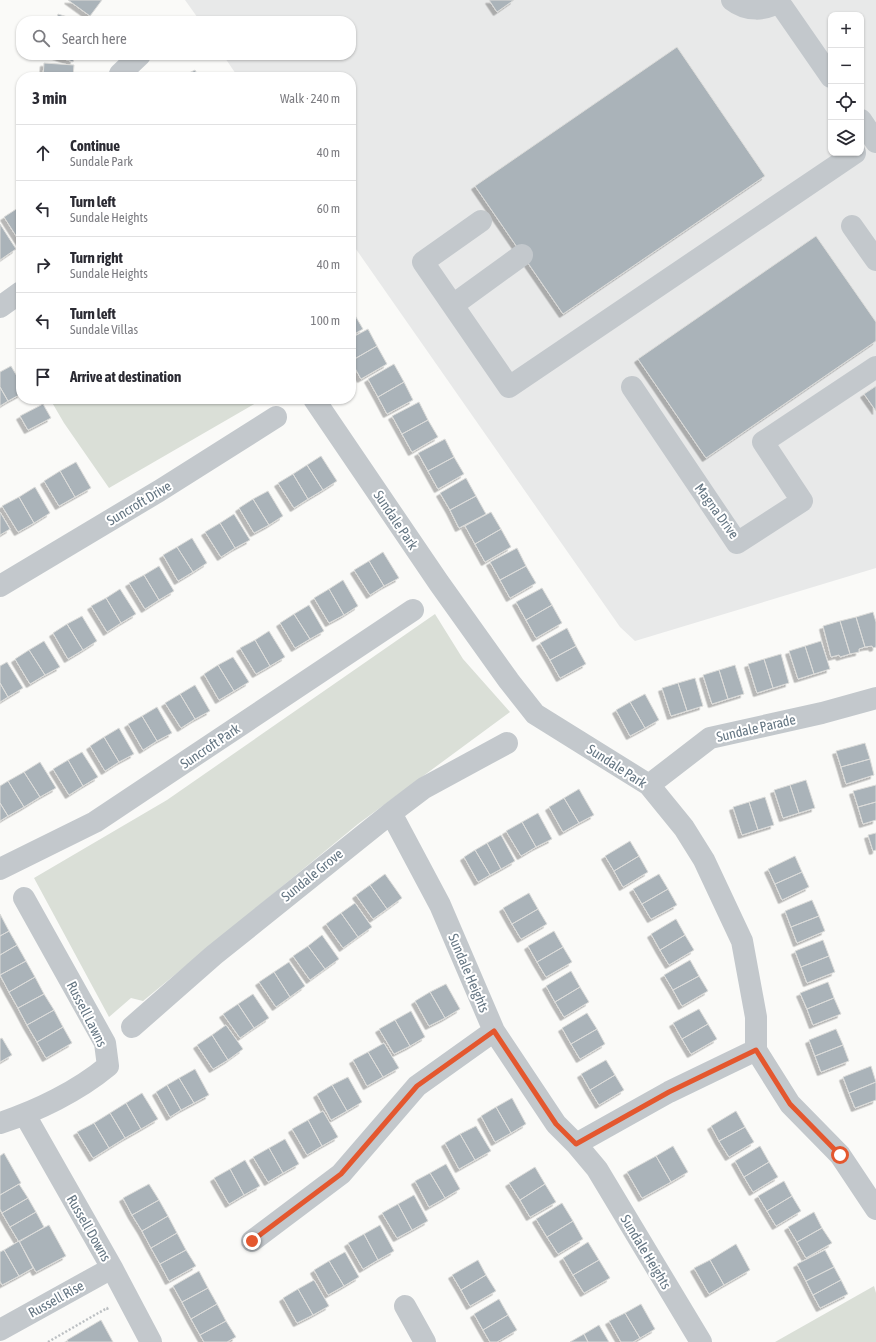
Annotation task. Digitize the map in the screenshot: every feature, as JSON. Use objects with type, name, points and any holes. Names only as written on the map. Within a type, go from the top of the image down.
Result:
[{"type":"street","points":[[732,0],[744,7],[756,10],[768,8],[779,1],[828,73]]},
{"type":"street","points":[[122,72],[135,60]]},
{"type":"street","points":[[864,127],[871,143]]},
{"type":"street","points":[[481,221],[423,262],[509,387],[851,156]]},
{"type":"street","points":[[852,226],[876,260]]},
{"type":"street","points":[[453,305],[522,255]]},
{"type":"street","points":[[0,307],[16,296]]},
{"type":"street","name":"Magna Drive","points":[[632,387],[737,543],[802,501],[763,442],[876,367]]},
{"type":"street","name":"Sundale Park","points":[[317,404],[439,583],[509,681],[535,714],[649,785],[684,828],[704,860],[742,941],[756,1017],[756,1050]]},
{"type":"street","name":"Suncroft Drive","points":[[0,586],[160,491],[276,417]]},
{"type":"street","name":"Suncroft Park","points":[[0,869],[96,822],[413,610]]},
{"type":"street","name":"Sundale Parade","points":[[649,785],[710,738],[876,698]]},
{"type":"street","name":"Sundale Grove","points":[[132,1027],[214,955],[424,788],[506,744]]},
{"type":"street","name":"Sundale Heights","points":[[391,813],[440,905],[494,1031],[556,1124],[576,1144],[596,1169],[708,1341]]},
{"type":"street","name":"Russell Lawns","points":[[0,1123],[25,1115],[53,1101],[97,1075],[108,1066],[105,1043],[24,898]]},
{"type":"street","points":[[252,1241],[341,1174],[417,1086],[494,1031]]},
{"type":"street","points":[[576,1144],[669,1092],[756,1050],[790,1104],[840,1155],[876,1209]]},
{"type":"street","name":"Russell Downs","points":[[25,1115],[112,1268],[151,1342]]},
{"type":"street","name":"Russell Rise","points":[[0,1330],[112,1268]]},
{"type":"street","points":[[405,1306],[425,1342]]},
{"type":"path","points":[[48,1342],[107,1308],[110,1315]]},
{"type":"shaded area","points":[[185,0],[876,0],[876,568],[635,641],[620,627],[356,249],[356,72],[235,72],[226,60],[356,60],[356,16],[196,16]]},
{"type":"shaded area","points":[[53,404],[254,404],[109,488],[64,423]]},
{"type":"shaded area","points":[[435,614],[463,659],[510,712],[358,824],[143,1001],[131,998],[109,1017],[34,878],[167,800]]},
{"type":"shaded area","points":[[874,1286],[876,1293],[876,1342],[775,1342]]},
{"type":"building","points":[[68,0],[102,0],[90,16]]},
{"type":"building","points":[[489,0],[514,0],[497,12]]},
{"type":"building","points":[[677,47],[765,176],[563,314],[475,186]]},
{"type":"building","points":[[44,63],[74,65],[73,72],[43,72]]},
{"type":"building","points":[[16,209],[16,236],[4,217]]},
{"type":"building","points":[[0,224],[16,249],[0,260]]},
{"type":"building","points":[[816,236],[876,322],[876,341],[706,458],[638,359]]},
{"type":"building","points":[[356,317],[363,329],[356,333]]},
{"type":"building","points":[[368,329],[377,346],[356,358],[356,335]]},
{"type":"building","points":[[377,346],[387,364],[361,379],[356,370],[356,358]]},
{"type":"building","points":[[394,364],[404,382],[378,397],[368,379]]},
{"type":"building","points":[[11,366],[16,374],[16,397],[8,401],[0,387],[0,372]]},
{"type":"building","points":[[404,382],[413,400],[387,414],[378,397]]},
{"type":"building","points":[[876,386],[876,411],[864,394]]},
{"type":"building","points":[[0,387],[8,401],[0,406]]},
{"type":"building","points":[[419,402],[428,420],[402,434],[392,416]]},
{"type":"building","points":[[43,404],[51,418],[28,430],[20,416]]},
{"type":"building","points":[[428,420],[438,437],[412,452],[402,434]]},
{"type":"building","points":[[445,439],[454,457],[428,471],[418,453]]},
{"type":"building","points":[[321,456],[337,481],[323,490],[307,465]]},
{"type":"building","points":[[454,457],[464,474],[438,489],[428,471]]},
{"type":"building","points":[[76,462],[91,488],[75,497],[60,471]]},
{"type":"building","points":[[307,465],[323,490],[308,499],[293,474]]},
{"type":"building","points":[[60,471],[75,497],[59,506],[44,481]]},
{"type":"building","points":[[293,474],[308,499],[294,508],[278,483]]},
{"type":"building","points":[[466,478],[476,496],[450,510],[440,493]]},
{"type":"building","points":[[35,487],[50,513],[34,523],[19,497]]},
{"type":"building","points":[[268,491],[283,516],[269,525],[253,499]]},
{"type":"building","points":[[476,496],[486,514],[459,528],[450,510]]},
{"type":"building","points":[[19,497],[34,523],[18,532],[2,506]]},
{"type":"building","points":[[253,499],[269,525],[254,533],[239,508]]},
{"type":"building","points":[[0,512],[10,529],[0,535]]},
{"type":"building","points":[[491,512],[501,529],[475,544],[465,526]]},
{"type":"building","points":[[234,514],[250,540],[235,548],[220,523]]},
{"type":"building","points":[[220,523],[235,548],[221,557],[205,532]]},
{"type":"building","points":[[501,529],[511,547],[485,562],[475,544]]},
{"type":"building","points":[[192,538],[207,563],[193,572],[177,547]]},
{"type":"building","points":[[177,547],[193,572],[178,581],[163,555]]},
{"type":"building","points":[[517,548],[526,566],[500,580],[490,562]]},
{"type":"building","points":[[383,552],[399,578],[384,586],[369,561]]},
{"type":"building","points":[[369,561],[384,586],[370,595],[354,570]]},
{"type":"building","points":[[159,566],[174,591],[159,600],[144,575]]},
{"type":"building","points":[[526,566],[536,583],[510,598],[500,580]]},
{"type":"building","points":[[144,575],[159,600],[145,609],[129,583]]},
{"type":"building","points":[[343,580],[358,606],[344,615],[329,589]]},
{"type":"building","points":[[542,588],[552,605],[526,620],[516,602]]},
{"type":"building","points":[[120,589],[136,614],[121,623],[106,598]]},
{"type":"building","points":[[329,589],[344,615],[329,623],[314,598]]},
{"type":"building","points":[[106,598],[121,623],[107,632],[91,606]]},
{"type":"building","points":[[309,605],[324,631],[310,639],[294,614]]},
{"type":"building","points":[[552,605],[562,623],[536,638],[526,620]]},
{"type":"building","points":[[873,612],[876,622],[876,647],[873,648],[872,646],[865,647],[856,617]]},
{"type":"building","points":[[294,614],[310,639],[295,648],[280,623]]},
{"type":"building","points":[[82,616],[97,641],[83,650],[67,624]]},
{"type":"building","points":[[856,617],[865,647],[859,649],[859,652],[850,654],[840,621]]},
{"type":"building","points":[[840,621],[850,654],[840,657],[839,655],[831,657],[823,626]]},
{"type":"building","points":[[67,624],[83,650],[68,659],[53,633]]},
{"type":"building","points":[[567,628],[576,646],[550,660],[540,643]]},
{"type":"building","points":[[269,631],[285,657],[270,666],[255,640]]},
{"type":"building","points":[[255,640],[270,666],[256,674],[240,648]]},
{"type":"building","points":[[44,641],[60,667],[45,675],[29,650]]},
{"type":"building","points":[[821,641],[830,669],[814,674],[805,646]]},
{"type":"building","points":[[576,646],[586,664],[560,678],[550,660]]},
{"type":"building","points":[[805,646],[814,674],[798,679],[789,651]]},
{"type":"building","points":[[29,650],[45,675],[30,684],[15,659]]},
{"type":"building","points":[[781,654],[789,683],[773,688],[764,659]]},
{"type":"building","points":[[233,657],[249,682],[234,691],[218,665]]},
{"type":"building","points":[[764,659],[773,688],[757,693],[748,664]]},
{"type":"building","points":[[7,662],[23,688],[8,697],[0,683],[0,666]]},
{"type":"building","points":[[218,665],[234,691],[219,700],[204,674]]},
{"type":"building","points":[[735,665],[744,694],[728,699],[719,670]]},
{"type":"building","points":[[719,670],[728,699],[712,704],[703,675]]},
{"type":"building","points":[[695,678],[703,706],[687,711],[678,683]]},
{"type":"building","points":[[0,683],[8,697],[0,702]]},
{"type":"building","points":[[678,683],[687,711],[671,716],[662,688]]},
{"type":"building","points":[[195,685],[210,711],[195,719],[180,694]]},
{"type":"building","points":[[180,694],[195,719],[181,728],[165,703]]},
{"type":"building","points":[[645,694],[659,720],[645,728],[630,702]]},
{"type":"building","points":[[630,702],[645,728],[630,736],[616,710]]},
{"type":"building","points":[[157,707],[172,733],[157,741],[142,716]]},
{"type":"building","points":[[142,716],[157,741],[143,750],[128,724]]},
{"type":"building","points":[[119,728],[134,754],[119,762],[104,737]]},
{"type":"building","points":[[104,737],[119,762],[105,771],[90,746]]},
{"type":"building","points":[[865,743],[870,759],[841,767],[836,751]]},
{"type":"building","points":[[82,752],[98,777],[83,786],[68,760]]},
{"type":"building","points":[[870,759],[874,775],[846,784],[841,767]]},
{"type":"building","points":[[68,760],[83,786],[69,795],[53,769]]},
{"type":"building","points":[[40,762],[56,788],[40,797],[24,772]]},
{"type":"building","points":[[24,772],[40,797],[24,807],[8,781]]},
{"type":"building","points":[[806,780],[815,808],[799,813],[790,785]]},
{"type":"building","points":[[8,781],[24,807],[8,816],[0,803],[0,786]]},
{"type":"building","points":[[790,785],[799,813],[783,818],[774,790]]},
{"type":"building","points":[[876,785],[876,802],[858,807],[853,791]]},
{"type":"building","points":[[579,789],[594,815],[579,823],[564,798]]},
{"type":"building","points":[[765,797],[774,825],[758,830],[749,802]]},
{"type":"building","points":[[564,798],[579,823],[563,832],[549,807]]},
{"type":"building","points":[[749,802],[758,830],[742,835],[733,807]]},
{"type":"building","points":[[876,802],[876,820],[863,824],[858,807]]},
{"type":"building","points":[[0,803],[8,816],[0,821]]},
{"type":"building","points":[[538,813],[552,839],[536,847],[522,822]]},
{"type":"building","points":[[522,822],[536,847],[521,856],[506,831]]},
{"type":"building","points":[[876,833],[876,850],[873,851],[868,835]]},
{"type":"building","points":[[501,835],[515,861],[501,869],[487,843]]},
{"type":"building","points":[[630,841],[639,856],[614,871],[605,856]]},
{"type":"building","points":[[487,843],[501,869],[490,875],[475,850]]},
{"type":"building","points":[[475,850],[490,875],[478,882],[464,857]]},
{"type":"building","points":[[639,856],[648,872],[623,887],[614,871]]},
{"type":"building","points":[[795,856],[802,872],[775,884],[768,869]]},
{"type":"building","points":[[802,872],[809,887],[782,900],[775,884]]},
{"type":"building","points":[[385,874],[402,898],[387,909],[370,885]]},
{"type":"building","points":[[659,874],[668,889],[642,904],[633,889]]},
{"type":"building","points":[[370,885],[387,909],[373,919],[356,895]]},
{"type":"building","points":[[668,889],[677,905],[651,919],[642,904]]},
{"type":"building","points":[[529,893],[538,909],[512,924],[503,908]]},
{"type":"building","points":[[812,900],[819,916],[791,927],[785,911]]},
{"type":"building","points":[[355,903],[372,927],[358,937],[341,913]]},
{"type":"building","points":[[538,909],[547,924],[521,939],[512,924]]},
{"type":"building","points":[[341,913],[358,937],[343,948],[326,924]]},
{"type":"building","points":[[0,914],[9,931],[0,936]]},
{"type":"building","points":[[819,916],[825,931],[797,943],[791,927]]},
{"type":"building","points":[[676,919],[685,935],[660,950],[651,934]]},
{"type":"building","points":[[9,931],[17,945],[0,955],[0,936]]},
{"type":"building","points":[[554,931],[563,947],[537,962],[528,946]]},
{"type":"building","points":[[322,935],[339,959],[325,969],[308,946]]},
{"type":"building","points":[[685,935],[694,950],[669,965],[660,950]]},
{"type":"building","points":[[823,940],[829,956],[801,967],[795,951]]},
{"type":"building","points":[[17,945],[26,961],[0,975],[0,955]]},
{"type":"building","points":[[308,946],[325,969],[310,980],[293,956]]},
{"type":"building","points":[[563,947],[572,962],[546,977],[537,962]]},
{"type":"building","points":[[829,956],[835,972],[807,983],[801,967]]},
{"type":"building","points":[[690,960],[699,976],[673,990],[664,975]]},
{"type":"building","points":[[26,961],[35,977],[9,992],[0,975]]},
{"type":"building","points":[[289,962],[305,986],[290,997],[274,972]]},
{"type":"building","points":[[571,971],[580,987],[555,1002],[546,986]]},
{"type":"building","points":[[274,972],[290,997],[276,1007],[259,982]]},
{"type":"building","points":[[699,976],[708,991],[682,1006],[673,990]]},
{"type":"building","points":[[35,977],[44,994],[18,1008],[9,992]]},
{"type":"building","points":[[828,982],[834,998],[807,1009],[800,993]]},
{"type":"building","points":[[446,984],[460,1009],[445,1018],[430,992]]},
{"type":"building","points":[[580,987],[589,1002],[564,1017],[555,1002]]},
{"type":"building","points":[[430,992],[445,1018],[429,1026],[415,1001]]},
{"type":"building","points":[[44,994],[54,1010],[27,1025],[18,1008]]},
{"type":"building","points":[[253,994],[269,1018],[254,1028],[238,1004]]},
{"type":"building","points":[[834,998],[841,1014],[813,1025],[807,1009]]},
{"type":"building","points":[[238,1004],[254,1028],[240,1038],[223,1014]]},
{"type":"building","points":[[699,1009],[708,1024],[682,1039],[673,1023]]},
{"type":"building","points":[[54,1010],[63,1027],[37,1042],[27,1025]]},
{"type":"building","points":[[411,1011],[425,1037],[410,1046],[395,1020]]},
{"type":"building","points":[[587,1013],[597,1029],[571,1044],[562,1028]]},
{"type":"building","points":[[395,1020],[410,1046],[394,1054],[379,1029]]},
{"type":"building","points":[[708,1024],[717,1039],[691,1054],[682,1039]]},
{"type":"building","points":[[226,1025],[243,1049],[228,1060],[212,1035]]},
{"type":"building","points":[[63,1027],[72,1043],[46,1058],[37,1042]]},
{"type":"building","points":[[597,1029],[605,1044],[580,1059],[571,1044]]},
{"type":"building","points":[[836,1029],[843,1045],[815,1056],[809,1040]]},
{"type":"building","points":[[212,1035],[228,1060],[213,1069],[197,1045]]},
{"type":"building","points":[[2,1038],[12,1055],[0,1062],[0,1039]]},
{"type":"building","points":[[384,1043],[399,1068],[383,1077],[368,1052]]},
{"type":"building","points":[[843,1045],[849,1061],[821,1072],[815,1056]]},
{"type":"building","points":[[368,1052],[383,1077],[367,1086],[353,1060]]},
{"type":"building","points":[[606,1060],[615,1075],[590,1090],[581,1074]]},
{"type":"building","points":[[871,1066],[876,1082],[849,1093],[843,1077]]},
{"type":"building","points":[[195,1069],[209,1095],[194,1103],[179,1078]]},
{"type":"building","points":[[615,1075],[624,1090],[599,1105],[590,1090]]},
{"type":"building","points":[[348,1077],[362,1102],[347,1111],[332,1085]]},
{"type":"building","points":[[179,1078],[194,1103],[181,1110],[167,1085]]},
{"type":"building","points":[[876,1082],[876,1100],[855,1108],[849,1093]]},
{"type":"building","points":[[167,1085],[181,1110],[170,1117],[156,1092]]},
{"type":"building","points":[[332,1085],[347,1111],[331,1120],[317,1094]]},
{"type":"building","points":[[142,1093],[158,1119],[141,1129],[126,1103]]},
{"type":"building","points":[[512,1098],[526,1124],[511,1133],[496,1107]]},
{"type":"building","points":[[126,1103],[141,1129],[125,1138],[110,1113]]},
{"type":"building","points":[[496,1107],[511,1133],[495,1142],[481,1116]]},
{"type":"building","points":[[323,1111],[338,1137],[322,1146],[308,1120]]},
{"type":"building","points":[[736,1111],[745,1127],[719,1141],[711,1126]]},
{"type":"building","points":[[110,1113],[125,1138],[109,1148],[94,1123]]},
{"type":"building","points":[[308,1120],[322,1146],[307,1155],[292,1129]]},
{"type":"building","points":[[94,1123],[109,1148],[93,1158],[77,1132]]},
{"type":"building","points":[[476,1126],[491,1151],[475,1160],[460,1134]]},
{"type":"building","points":[[745,1127],[754,1142],[729,1157],[719,1141]]},
{"type":"building","points":[[460,1134],[475,1160],[459,1169],[445,1143]]},
{"type":"building","points":[[285,1139],[299,1164],[283,1173],[269,1148]]},
{"type":"building","points":[[673,1146],[688,1172],[671,1182],[656,1156]]},
{"type":"building","points":[[760,1146],[769,1162],[744,1177],[735,1161]]},
{"type":"building","points":[[269,1148],[283,1173],[268,1182],[253,1157]]},
{"type":"building","points":[[4,1153],[21,1183],[0,1195],[0,1156]]},
{"type":"building","points":[[656,1156],[671,1182],[642,1198],[627,1172]]},
{"type":"building","points":[[245,1160],[260,1186],[244,1195],[230,1169]]},
{"type":"building","points":[[769,1162],[778,1177],[753,1192],[744,1177]]},
{"type":"building","points":[[446,1164],[460,1189],[445,1198],[430,1173]]},
{"type":"building","points":[[535,1167],[545,1184],[520,1200],[509,1183]]},
{"type":"building","points":[[230,1169],[244,1195],[229,1204],[214,1178]]},
{"type":"building","points":[[430,1173],[445,1198],[429,1207],[415,1181]]},
{"type":"building","points":[[784,1181],[792,1196],[767,1211],[758,1196]]},
{"type":"building","points":[[19,1184],[28,1198],[2,1213],[0,1209],[0,1195]]},
{"type":"building","points":[[149,1184],[159,1200],[132,1215],[123,1198]]},
{"type":"building","points":[[545,1184],[556,1202],[530,1217],[520,1200]]},
{"type":"building","points":[[414,1195],[428,1221],[412,1230],[398,1204]]},
{"type":"building","points":[[792,1196],[801,1211],[776,1226],[767,1211]]},
{"type":"building","points":[[28,1198],[36,1212],[10,1227],[2,1213]]},
{"type":"building","points":[[159,1200],[168,1216],[142,1231],[132,1215]]},
{"type":"building","points":[[562,1203],[573,1221],[547,1237],[536,1219]]},
{"type":"building","points":[[398,1204],[412,1230],[397,1238],[382,1213]]},
{"type":"building","points":[[36,1212],[44,1227],[19,1242],[10,1227]]},
{"type":"building","points":[[814,1212],[822,1228],[797,1242],[788,1227]]},
{"type":"building","points":[[168,1216],[177,1233],[151,1248],[142,1231]]},
{"type":"building","points":[[573,1221],[583,1239],[558,1254],[547,1237]]},
{"type":"building","points":[[49,1225],[66,1256],[36,1272],[19,1241]]},
{"type":"building","points":[[380,1225],[394,1251],[378,1260],[364,1234]]},
{"type":"building","points":[[822,1228],[832,1243],[806,1258],[797,1242]]},
{"type":"building","points":[[177,1233],[186,1250],[160,1264],[151,1248]]},
{"type":"building","points":[[364,1234],[378,1260],[363,1269],[348,1243]]},
{"type":"building","points":[[19,1241],[33,1268],[19,1276],[4,1250]]},
{"type":"building","points":[[588,1242],[599,1260],[573,1275],[563,1258]]},
{"type":"building","points":[[736,1244],[750,1270],[724,1285],[710,1260]]},
{"type":"building","points":[[4,1250],[19,1276],[2,1285],[0,1281],[0,1252]]},
{"type":"building","points":[[186,1250],[196,1266],[169,1281],[160,1264]]},
{"type":"building","points":[[825,1250],[834,1267],[806,1281],[797,1264]]},
{"type":"building","points":[[345,1252],[359,1277],[344,1286],[329,1261]]},
{"type":"building","points":[[478,1260],[486,1275],[461,1290],[452,1275]]},
{"type":"building","points":[[599,1260],[610,1278],[584,1293],[573,1275]]},
{"type":"building","points":[[710,1260],[724,1285],[709,1294],[694,1268]]},
{"type":"building","points":[[329,1261],[344,1286],[328,1295],[314,1270]]},
{"type":"building","points":[[834,1267],[841,1280],[813,1295],[806,1281]]},
{"type":"building","points":[[199,1271],[208,1288],[182,1302],[173,1286]]},
{"type":"building","points":[[486,1275],[496,1291],[470,1306],[461,1290]]},
{"type":"building","points":[[314,1280],[329,1306],[313,1315],[298,1289]]},
{"type":"building","points":[[841,1280],[848,1294],[820,1308],[813,1295]]},
{"type":"building","points":[[208,1288],[217,1304],[191,1319],[182,1302]]},
{"type":"building","points":[[298,1289],[313,1315],[297,1323],[283,1298]]},
{"type":"building","points":[[499,1299],[508,1315],[483,1330],[474,1314]]},
{"type":"building","points":[[217,1304],[226,1321],[200,1335],[191,1319]]},
{"type":"building","points":[[641,1304],[655,1329],[640,1338],[625,1313]]},
{"type":"building","points":[[625,1313],[640,1338],[633,1342],[621,1342],[609,1321]]},
{"type":"building","points":[[508,1315],[517,1330],[497,1342],[490,1342],[483,1330]]},
{"type":"building","points":[[101,1320],[113,1342],[68,1342],[67,1340]]},
{"type":"building","points":[[226,1321],[236,1337],[227,1342],[204,1342],[200,1335]]},
{"type":"building","points":[[599,1325],[609,1342],[588,1342],[584,1334]]},
{"type":"building","points":[[584,1334],[588,1342],[570,1342]]},
{"type":"route","points":[[252,1241],[341,1174],[417,1086],[494,1031],[556,1124],[576,1144],[669,1092],[756,1050],[790,1104],[840,1155]]}]
